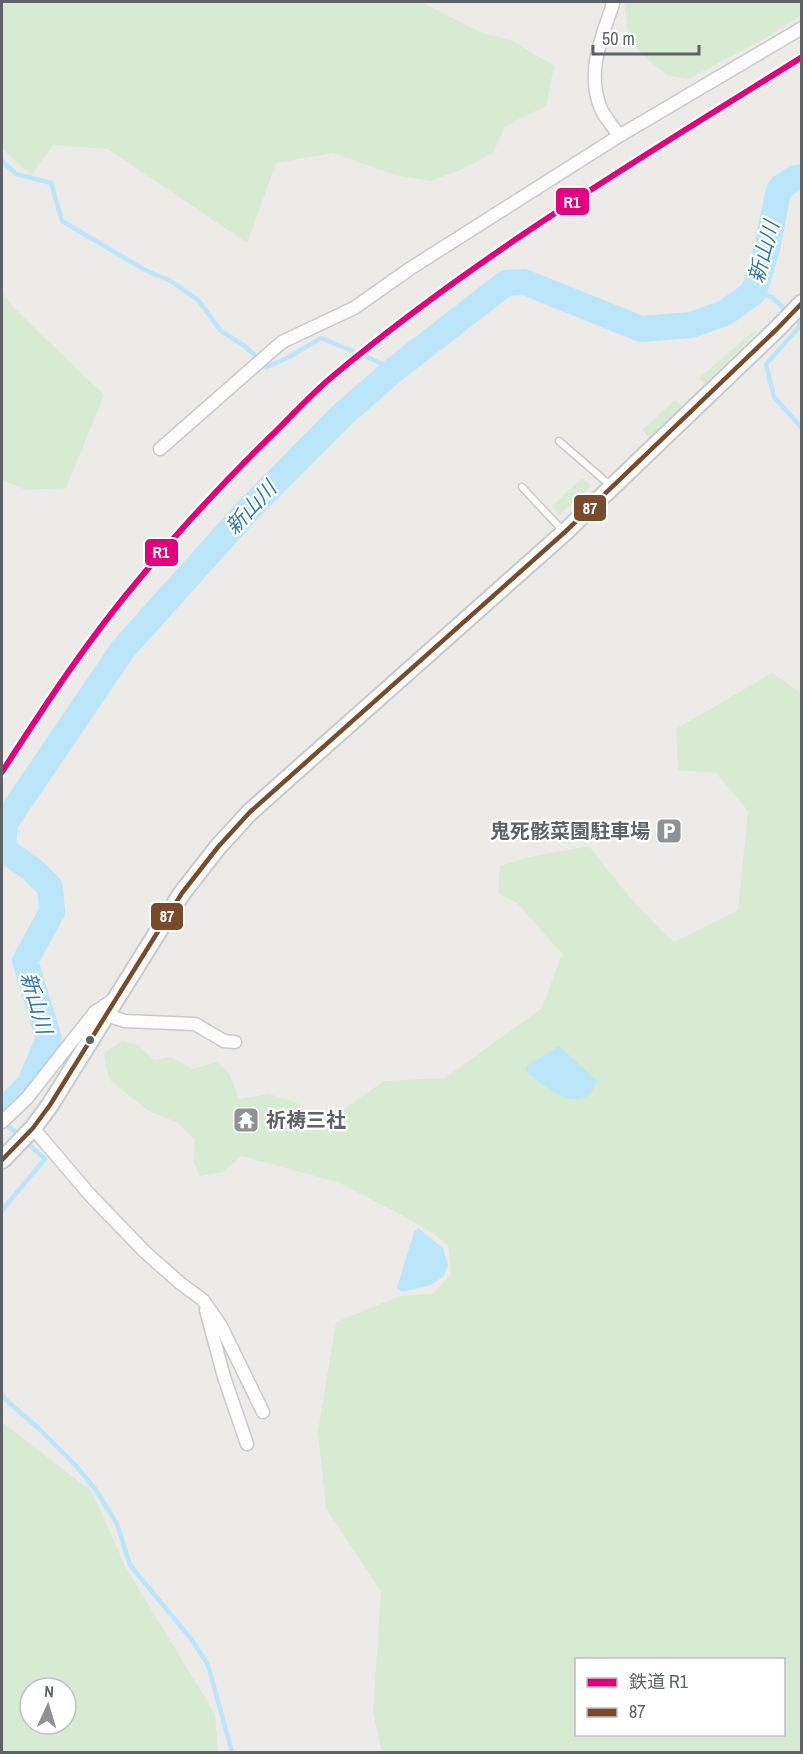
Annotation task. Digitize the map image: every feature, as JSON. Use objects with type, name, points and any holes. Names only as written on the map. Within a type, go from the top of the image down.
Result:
[{"type":"main road","points":[[2,1160],[33,1128],[50,1106],[182,892],[218,846],[250,812],[565,532],[777,329],[801,303]]},
{"type":"street","points":[[612,2],[597,52],[593,80],[602,109],[620,136]]},
{"type":"street","points":[[160,449],[282,342],[354,308],[411,268],[620,136],[801,28]]},
{"type":"street","points":[[2,1122],[27,1098],[95,1012],[110,1007],[125,1021],[195,1024],[224,1041],[235,1042]]},
{"type":"street","points":[[33,1128],[90,1195],[145,1252],[203,1300],[221,1326],[262,1412]]},
{"type":"street","points":[[203,1300],[224,1377],[247,1444]]},
{"type":"lane","points":[[558,441],[612,486]]},
{"type":"lane","points":[[522,487],[565,532]]},
{"type":"green space","points":[[2,2],[421,2],[480,32],[513,41],[554,66],[546,106],[505,126],[493,153],[460,170],[431,181],[398,176],[333,153],[276,163],[247,243],[108,149],[53,145],[31,175],[2,148]]},
{"type":"green space","points":[[624,2],[801,2],[801,15],[764,39],[688,79],[667,75],[649,61],[629,39]]},
{"type":"green space","points":[[2,292],[13,307],[104,395],[66,488],[26,490],[2,480]]},
{"type":"green space","points":[[755,330],[757,332],[705,383],[699,378]]},
{"type":"green space","points":[[675,400],[683,407],[650,438],[642,430]]},
{"type":"green space","points":[[582,478],[591,486],[559,515],[552,506]]},
{"type":"green space","points":[[772,673],[801,693],[801,1752],[382,1752],[373,1712],[381,1591],[326,1508],[318,1432],[336,1322],[400,1296],[433,1294],[451,1274],[448,1246],[413,1221],[338,1182],[241,1156],[224,1172],[200,1176],[193,1161],[195,1140],[178,1123],[147,1110],[110,1080],[104,1053],[122,1041],[138,1045],[154,1060],[170,1057],[193,1069],[217,1062],[229,1073],[239,1099],[269,1094],[297,1103],[319,1126],[384,1081],[445,1078],[542,1008],[562,954],[517,903],[498,893],[500,866],[525,858],[589,846],[629,896],[674,942],[738,910],[748,811],[716,773],[678,770],[676,729]]},
{"type":"green space","points":[[2,1422],[92,1492],[126,1568],[215,1714],[218,1752],[2,1752]]},
{"type":"water","points":[[559,1046],[597,1081],[591,1092],[583,1098],[573,1099],[552,1091],[525,1070],[528,1065]]},
{"type":"water","points":[[418,1228],[443,1248],[448,1265],[444,1276],[431,1285],[402,1292],[397,1288],[414,1232]]},
{"type":"waterway","points":[[2,161],[16,174],[51,183],[62,221],[145,270],[171,281],[199,301],[220,330],[246,347],[267,367],[321,338],[395,369]]},
{"type":"waterway","name":"新山川","points":[[2,1112],[29,1085],[49,1039],[25,961],[52,912],[50,887],[34,871],[3,849],[5,823],[123,649],[247,511],[342,415],[395,369],[506,283],[524,282],[641,329],[691,325],[725,313],[754,292],[767,249],[780,188],[795,178],[802,177]]},
{"type":"waterway","points":[[754,292],[772,297],[788,312]]},
{"type":"waterway","points":[[794,318],[801,325],[766,364],[774,397],[802,428]]},
{"type":"waterway","points":[[3,1122],[20,1136]]},
{"type":"waterway","points":[[2,1210],[45,1159],[26,1142]]},
{"type":"waterway","points":[[2,1394],[76,1466],[96,1490],[117,1524],[130,1565],[192,1640],[208,1665],[232,1752]]},
{"type":"rail line","name":"R1","points":[[2,772],[51,697],[141,577],[220,488],[325,383],[388,331],[503,248],[621,170],[802,57]]},
{"type":"transit line","name":"87","points":[[2,1160],[33,1128],[50,1105],[182,893],[218,847],[250,812],[565,532],[802,303]]},
{"type":"place","name":"鬼死骸菜園駐車場","points":[[669,831]]},
{"type":"place","name":"祈祷三社","points":[[246,1120]]}]
